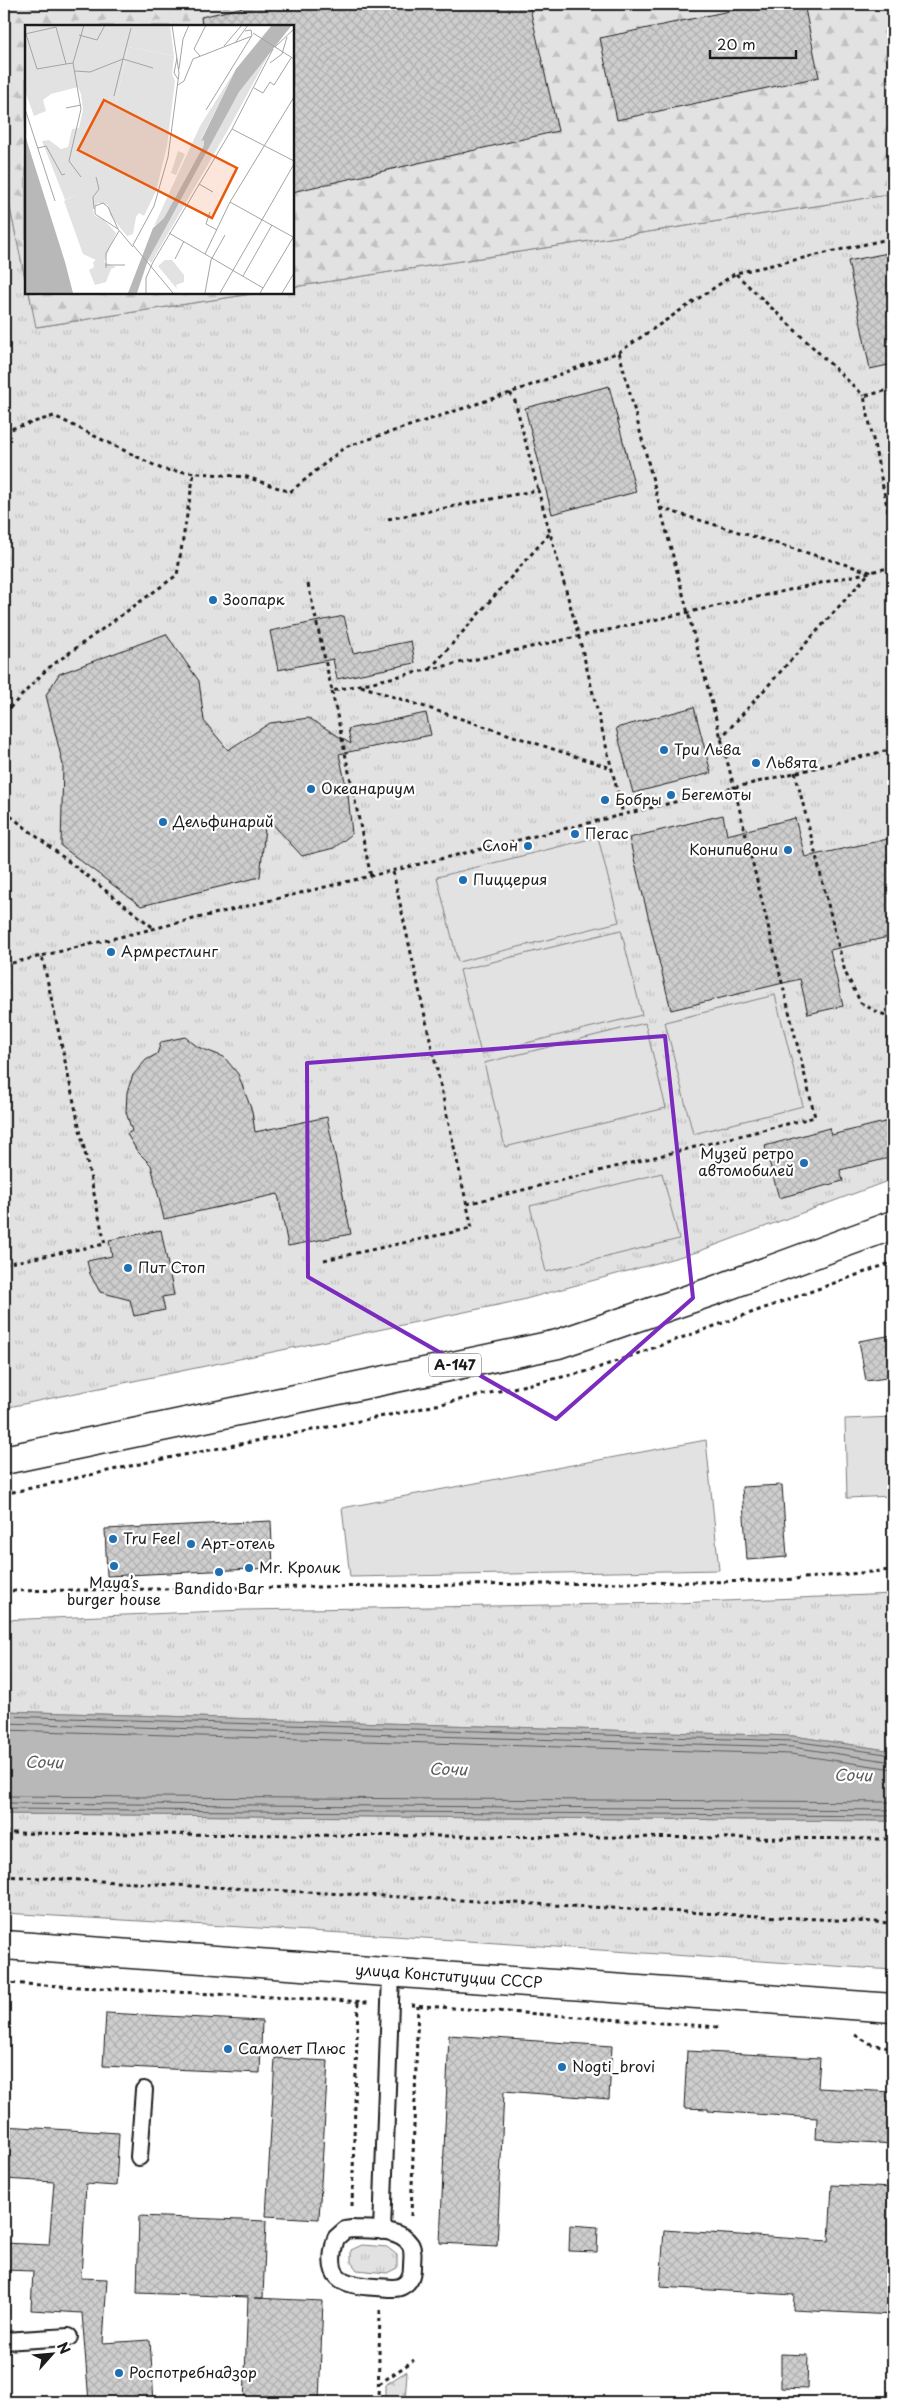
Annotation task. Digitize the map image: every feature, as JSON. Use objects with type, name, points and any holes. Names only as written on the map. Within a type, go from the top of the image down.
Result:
[{"type":"main road","name":"А-147","points":[[4,1460],[558,1344],[713,1291],[893,1225]]},
{"type":"main road","name":"улица Конституции СССР","points":[[4,1945],[390,1974],[893,2008]]},
{"type":"lane","points":[[382,2231],[390,1974]]},
{"type":"lane","points":[[140,2157],[144,2090]]},
{"type":"lane","points":[[345,2230],[382,2231],[404,2238],[410,2244],[412,2273],[408,2282],[398,2288],[381,2287],[347,2284],[336,2276],[333,2267],[336,2238],[345,2230]]},
{"type":"lane","points":[[4,2341],[69,2337]]},
{"type":"path","points":[[4,431],[54,416],[164,470],[247,477],[290,492],[345,447],[510,393],[619,352],[736,273],[893,238]]},
{"type":"path","points":[[736,273],[864,396],[893,535]]},
{"type":"path","points":[[467,1204],[814,1117],[734,787],[619,352]]},
{"type":"path","points":[[864,396],[893,389]]},
{"type":"path","points":[[510,393],[514,401],[579,637],[623,814]]},
{"type":"path","points":[[4,714],[47,669],[176,576],[194,473]]},
{"type":"path","points":[[388,519],[538,490]]},
{"type":"path","points":[[659,508],[870,572]]},
{"type":"path","points":[[430,670],[550,532]]},
{"type":"path","points":[[332,691],[688,614],[893,567]]},
{"type":"path","points":[[720,738],[870,572]]},
{"type":"path","points":[[308,584],[371,877]]},
{"type":"path","points":[[360,685],[612,768]]},
{"type":"path","points":[[4,965],[394,872],[623,814],[893,749]]},
{"type":"path","points":[[795,772],[845,972],[861,1003],[879,1013],[893,1017]]},
{"type":"path","points":[[4,811],[155,930]]},
{"type":"path","points":[[324,1260],[472,1228],[394,872]]},
{"type":"path","points":[[4,1264],[105,1244],[42,956]]},
{"type":"path","points":[[4,1591],[772,1581],[893,1570]]},
{"type":"path","points":[[4,1832],[893,1839]]},
{"type":"path","points":[[4,1876],[893,1923]]},
{"type":"path","points":[[4,1983],[358,2002],[720,2027]]},
{"type":"path","points":[[352,2229],[358,2002]]},
{"type":"path","points":[[410,2244],[418,2006]]},
{"type":"path","points":[[846,2034],[856,2035],[873,2045],[893,2046]]},
{"type":"path","points":[[378,2402],[381,2287]]},
{"type":"path","points":[[378,2384],[414,2360]]},
{"type":"highlighted area","points":[[665,1036],[693,1298],[556,1419],[308,1277],[307,1063]]},
{"type":"green space","points":[[4,4],[893,4],[893,194],[294,287],[294,25],[25,25],[25,277],[4,181]]},
{"type":"green space","points":[[4,181],[25,277],[25,294],[29,294],[37,327],[252,294],[294,294],[294,287],[893,194],[893,1179],[697,1252],[522,1300],[4,1408]]},
{"type":"green space","points":[[29,294],[251,294],[36,327]]},
{"type":"green space","points":[[598,837],[619,922],[458,962],[437,877]]},
{"type":"green space","points":[[621,930],[642,1015],[481,1054],[460,970]]},
{"type":"green space","points":[[775,995],[803,1106],[693,1134],[665,1022]]},
{"type":"green space","points":[[645,1023],[666,1108],[505,1147],[484,1063]]},
{"type":"green space","points":[[662,1173],[679,1239],[546,1272],[530,1206]]},
{"type":"green space","points":[[893,1417],[893,1496],[847,1498],[845,1419]]},
{"type":"green space","points":[[706,1440],[719,1570],[350,1577],[342,1508]]},
{"type":"green space","points":[[893,1594],[893,1751],[793,1736],[4,1711],[4,1620],[245,1610],[676,1603]]},
{"type":"green space","points":[[4,1814],[893,1821],[893,1970],[394,1936],[4,1913]]},
{"type":"green space","points":[[362,2245],[387,2247],[397,2255],[397,2268],[387,2273],[357,2270],[351,2262],[351,2250]]},
{"type":"green space","points":[[407,2371],[405,2402],[385,2402],[385,2385]]},
{"type":"water","name":"Сочи","points":[[4,1711],[793,1736],[893,1751],[893,1821],[4,1814]]},
{"type":"building","points":[[257,4],[529,4],[558,131],[294,192],[294,25],[202,25],[201,17]]},
{"type":"building","points":[[763,4],[804,4],[819,77],[617,120],[600,38]]},
{"type":"building","points":[[893,252],[893,364],[870,369],[848,261]]},
{"type":"building","points":[[609,386],[636,492],[552,514],[525,408]]},
{"type":"building","points":[[344,616],[353,653],[411,641],[415,663],[337,679],[333,659],[278,670],[270,631]]},
{"type":"building","points":[[166,634],[199,681],[204,721],[228,750],[270,723],[309,718],[351,744],[348,729],[426,713],[431,735],[339,754],[348,795],[352,834],[334,848],[302,856],[266,817],[260,877],[141,906],[61,846],[63,765],[46,695],[59,674]]},
{"type":"building","name":"Три Льва","points":[[694,707],[711,773],[633,793],[616,728]]},
{"type":"building","points":[[723,815],[727,835],[795,818],[805,857],[888,839],[893,861],[893,936],[830,950],[843,1006],[808,1014],[800,979],[671,1010],[629,838]]},
{"type":"building","points":[[185,1037],[198,1047],[224,1057],[238,1074],[252,1111],[255,1132],[327,1117],[351,1234],[288,1246],[278,1194],[164,1219],[151,1165],[137,1151],[127,1134],[132,1131],[126,1112],[127,1092],[133,1075],[146,1060],[157,1054],[161,1042]]},
{"type":"building","name":"Музей ретро автомобилей","points":[[893,1120],[893,1157],[840,1170],[843,1181],[779,1198],[765,1146],[829,1128],[831,1135]]},
{"type":"building","name":"Пит Стоп","points":[[161,1230],[174,1295],[162,1297],[165,1310],[134,1316],[130,1300],[100,1292],[90,1274],[87,1261],[112,1256],[109,1240]]},
{"type":"building","points":[[893,1335],[893,1377],[866,1381],[859,1341]]},
{"type":"building","points":[[782,1485],[787,1557],[747,1560],[742,1487]]},
{"type":"building","points":[[271,1521],[273,1568],[107,1576],[105,1529]]},
{"type":"building","points":[[106,2013],[262,2021],[260,2073],[103,2066]]},
{"type":"building","points":[[449,2035],[612,2046],[609,2099],[504,2091],[497,2246],[440,2243]]},
{"type":"building","points":[[687,2051],[820,2058],[818,2088],[893,2092],[893,2144],[816,2139],[817,2118],[684,2108]]},
{"type":"building","points":[[275,2058],[328,2061],[319,2219],[266,2216]]},
{"type":"building","points":[[4,2126],[119,2133],[116,2186],[86,2184],[81,2278],[107,2279],[103,2343],[150,2340],[154,2402],[89,2402],[82,2313],[31,2310],[33,2271],[4,2270],[4,2243],[49,2245],[54,2182],[4,2179]]},
{"type":"building","points":[[832,2185],[893,2188],[893,2315],[793,2310],[794,2295],[660,2287],[664,2230],[829,2241]]},
{"type":"building","points":[[139,2216],[266,2221],[263,2298],[254,2298],[323,2301],[319,2402],[244,2402],[248,2297],[137,2293]]},
{"type":"building","points":[[570,2225],[598,2227],[597,2252],[569,2251]]},
{"type":"building","points":[[781,2354],[808,2355],[807,2389],[781,2388]]},
{"type":"place","name":"Зоопарк","points":[[213,600]]},
{"type":"place","name":"Три Льва","points":[[664,750]]},
{"type":"place","name":"Львята","points":[[756,763]]},
{"type":"place","name":"Океанариум","points":[[311,789]]},
{"type":"place","name":"Бегемоты","points":[[671,795]]},
{"type":"place","name":"Бобры","points":[[605,800]]},
{"type":"place","name":"Дельфинарий","points":[[163,822]]},
{"type":"place","name":"Пегас","points":[[575,834]]},
{"type":"place","name":"Слон","points":[[528,846]]},
{"type":"place","name":"Конипивони","points":[[788,850]]},
{"type":"place","name":"Пиццерия","points":[[463,880]]},
{"type":"place","name":"Армрестлинг","points":[[111,952]]},
{"type":"place","name":"Музей ретро автомобилей","points":[[804,1163]]},
{"type":"place","name":"Пит Стоп","points":[[128,1268]]},
{"type":"place","name":"Tru Feel","points":[[113,1539]]},
{"type":"place","name":"Арт-отель","points":[[191,1544]]},
{"type":"place","name":"Maya’s burger house","points":[[114,1566]]},
{"type":"place","name":"Mr. Кролик","points":[[249,1568]]},
{"type":"place","name":"Bandido Bar","points":[[219,1572]]},
{"type":"place","name":"Самолет Плюс","points":[[228,2049]]},
{"type":"place","name":"Nogti_brovi","points":[[562,2067]]},
{"type":"place","name":"Роспотребнадзор","points":[[119,2373]]}]
